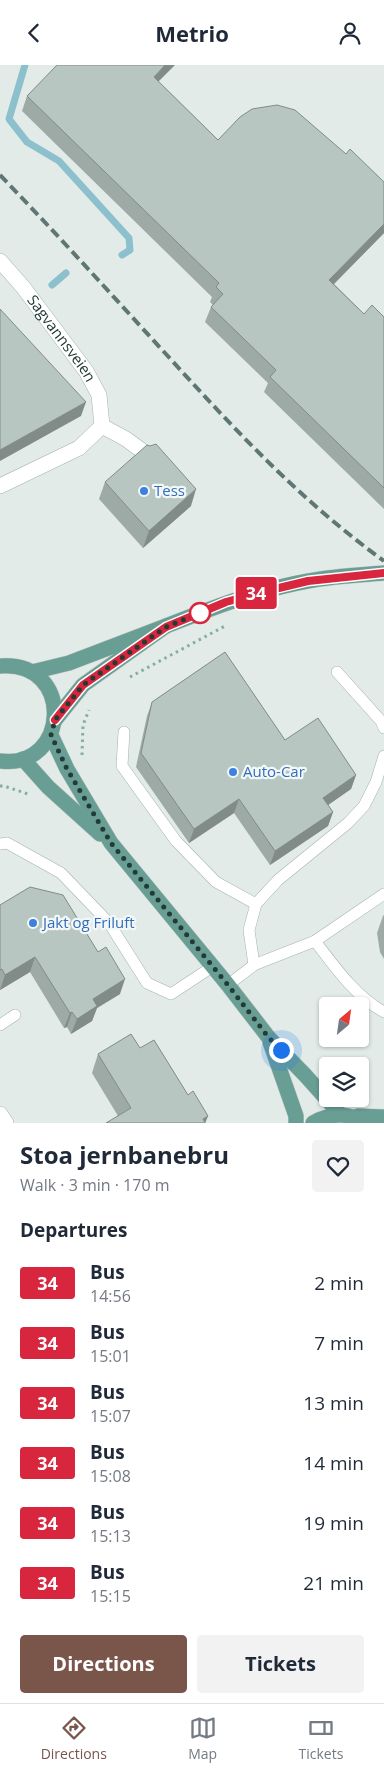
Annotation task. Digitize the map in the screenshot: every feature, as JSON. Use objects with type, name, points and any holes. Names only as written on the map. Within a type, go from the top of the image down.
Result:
[{"type":"main road","points":[[32,672],[69,663],[166,627],[226,602],[258,593],[308,581],[384,573]]},
{"type":"main road","points":[[55,720],[83,685],[166,627]]},
{"type":"main road","points":[[0,666],[21,667],[32,672],[43,681],[51,692],[55,706],[55,720],[51,735],[39,750],[23,759],[0,761]]},
{"type":"main road","points":[[51,735],[67,769],[111,843],[228,985],[269,1038],[340,1114]]},
{"type":"main road","points":[[23,759],[48,787],[111,843]]},
{"type":"main road","points":[[269,1038],[296,1117],[296,1123]]},
{"type":"main road","points":[[312,1123],[326,1116],[340,1114],[362,1120],[384,1117]]},
{"type":"street","name":"Sagvannsveien","points":[[0,261],[23,287],[86,371],[99,395],[102,426]]},
{"type":"street","points":[[0,486],[79,448],[102,426],[126,439],[145,453]]},
{"type":"street","points":[[0,1114],[6,1123]]},
{"type":"lane","points":[[337,672],[384,727]]},
{"type":"lane","points":[[124,732],[122,766],[176,841],[216,882],[256,904]]},
{"type":"lane","points":[[254,965],[249,930],[256,904],[278,880],[348,823],[364,806],[376,782],[384,756]]},
{"type":"lane","points":[[0,844],[8,843],[61,873],[109,923],[147,983],[171,994],[212,967]]},
{"type":"lane","points":[[228,985],[254,965],[315,941],[384,894]]},
{"type":"lane","points":[[315,941],[337,970],[373,1006],[384,1011]]},
{"type":"lane","points":[[0,1025],[15,1015]]},
{"type":"path","points":[[123,681],[225,626]]},
{"type":"path","points":[[82,758],[83,725],[89,709]]},
{"type":"path","points":[[0,787],[4,786],[36,797]]},
{"type":"building","points":[[57,65],[165,65],[154,77],[218,140],[240,117],[252,109],[277,105],[295,110],[346,154],[350,149],[384,182],[384,224],[329,280],[364,314],[372,305],[384,317],[384,488],[270,377],[276,370],[211,307],[223,294],[216,287],[219,283],[27,96]]},
{"type":"building","points":[[0,309],[86,402],[0,450]]},
{"type":"building","points":[[156,444],[196,489],[149,531],[105,482],[147,445]]},
{"type":"building","points":[[225,652],[285,740],[318,718],[356,775],[323,798],[333,812],[275,851],[239,799],[194,829],[141,753],[152,702]]},
{"type":"building","points":[[30,887],[63,895],[98,952],[106,947],[125,979],[93,999],[97,1006],[77,1019],[72,1012],[70,1013],[35,957],[5,975],[2,969],[0,970],[0,905]]},
{"type":"building","points":[[131,1034],[140,1048],[154,1040],[188,1095],[193,1091],[208,1116],[203,1119],[205,1123],[106,1123],[131,1108],[98,1054]]},
{"type":"waterway","points":[[25,65],[9,119],[27,142],[59,161],[129,238],[130,250],[122,255]]},
{"type":"waterway","points":[[52,285],[66,273]]},
{"type":"railway","points":[[0,175],[242,436],[324,513],[384,561]]},
{"type":"bus line","name":"34","points":[[55,720],[83,685],[166,627],[226,602],[258,593],[308,581],[384,573]]},
{"type":"place","name":"Tess","points":[[144,491]]},
{"type":"place","name":"Auto-Car","points":[[233,772]]},
{"type":"place","name":"Jakt og Friluft","points":[[33,923]]},
{"type":"route","points":[[200,613],[166,627],[83,685],[55,720],[51,735],[67,769],[111,843],[228,985],[269,1038],[281,1050]]}]
